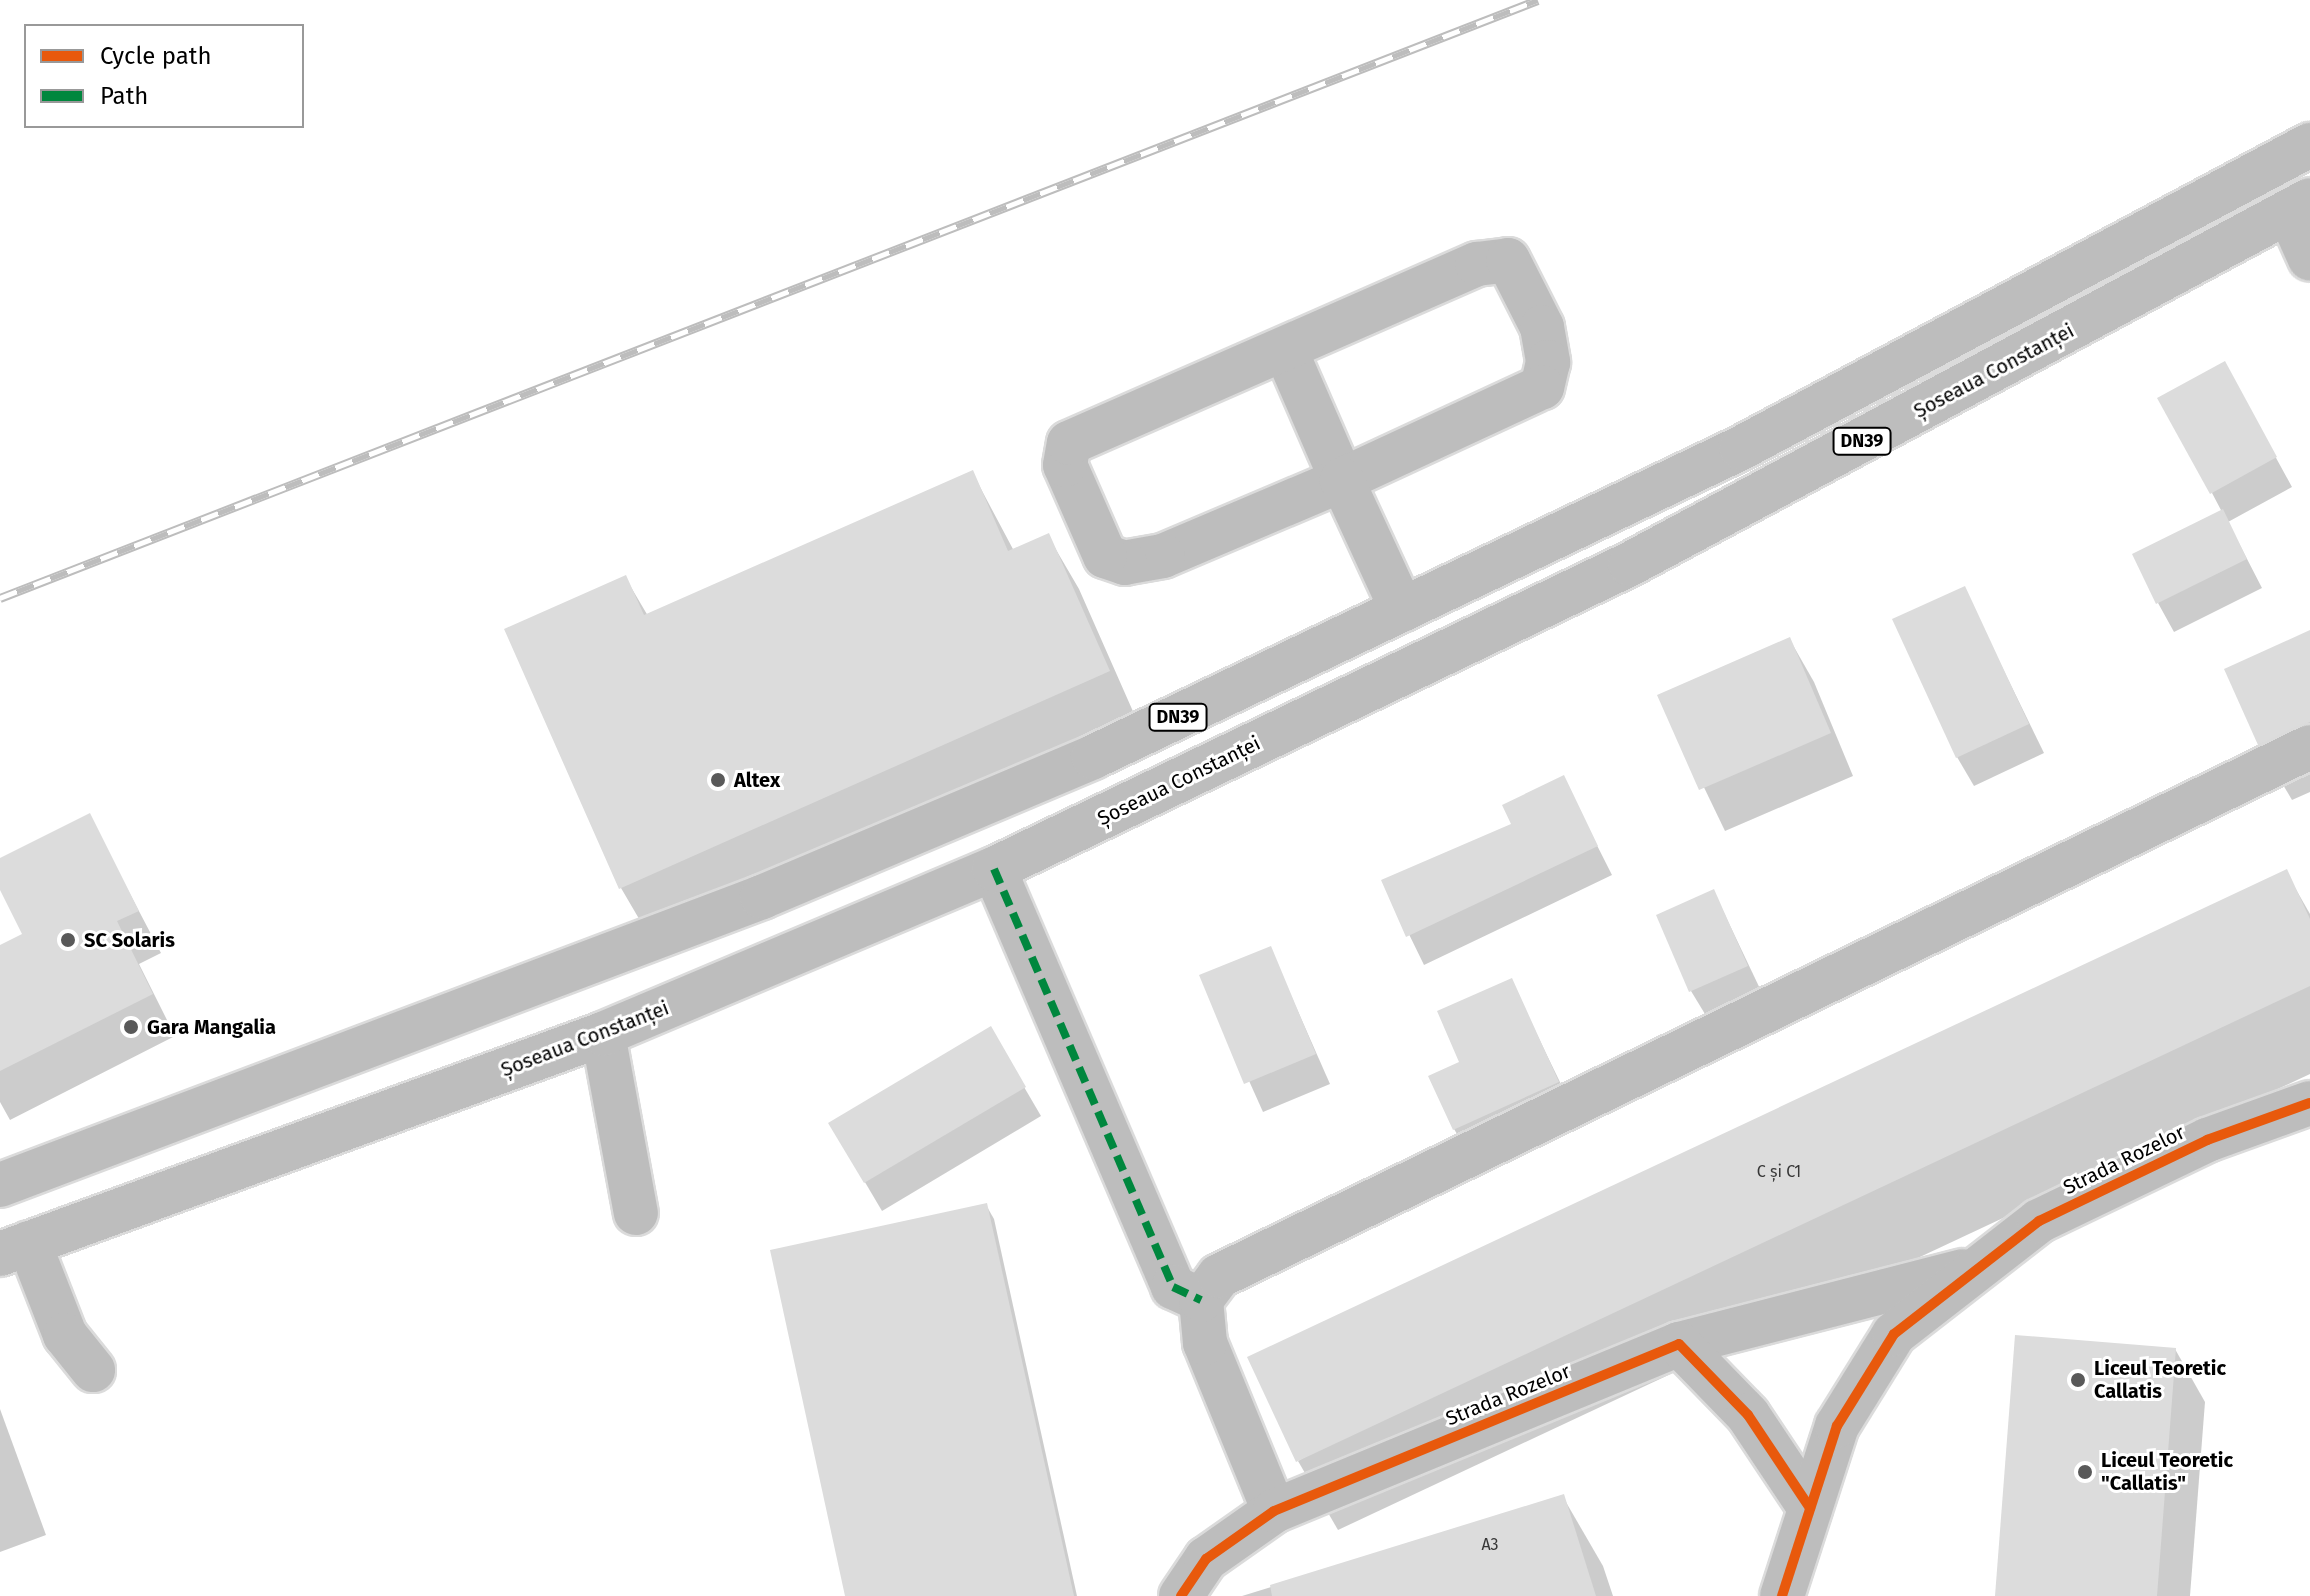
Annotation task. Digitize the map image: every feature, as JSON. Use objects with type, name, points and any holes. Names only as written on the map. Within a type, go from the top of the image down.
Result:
[{"type":"main road","name":"DN39","points":[[0,1185],[762,897],[1093,757],[1741,448],[2310,145]]},
{"type":"main road","points":[[2299,206],[2310,259]]},
{"type":"main road","name":"Șoseaua Constanței","points":[[15,1248],[603,1034],[994,869],[1630,564],[2299,206]]},
{"type":"main road","points":[[1508,260],[1542,327],[1548,362],[1542,387],[1342,480],[1163,556],[1125,563],[1105,556],[1065,465],[1069,443],[1477,264],[1508,260]]},
{"type":"main road","points":[[1285,349],[1402,610]]},
{"type":"main road","points":[[1274,1511],[1205,1343],[1201,1300],[1219,1276],[2310,747]]},
{"type":"main road","points":[[994,869],[1173,1287],[1201,1300]]},
{"type":"main road","points":[[603,1034],[636,1213]]},
{"type":"main road","name":"Strada Rozelor","points":[[1782,1596],[1837,1426],[1894,1334],[1973,1268],[2039,1221],[2207,1140],[2310,1103]]},
{"type":"main road","points":[[15,1248],[65,1335],[93,1370]]},
{"type":"main road","name":"Strada Rozelor","points":[[1181,1596],[1206,1559],[1274,1511],[1679,1344],[1973,1268]]},
{"type":"main road","points":[[1679,1344],[1748,1415],[1810,1508]]},
{"type":"building","points":[[2225,361],[2277,457],[2210,494],[2157,398]]},
{"type":"building","name":"Altex","points":[[973,470],[1008,551],[1049,533],[1110,671],[619,889],[504,629],[626,575],[644,615]]},
{"type":"building","points":[[2223,509],[2247,559],[2156,604],[2132,554]]},
{"type":"building","points":[[1965,586],[2029,724],[1956,758],[1892,619]]},
{"type":"building","points":[[2310,630],[2310,722],[2258,745],[2224,669]]},
{"type":"building","points":[[1790,637],[1831,733],[1699,790],[1657,695]]},
{"type":"building","points":[[1564,775],[1598,846],[1406,937],[1381,880],[1511,824],[1502,805]]},
{"type":"building","name":"SC Solaris","points":[[90,813],[139,911],[117,921],[153,994],[0,1071],[0,945],[22,934],[0,890],[0,858]]},
{"type":"building","points":[[2287,869],[2310,919],[2310,986],[1296,1462],[1247,1357]]},
{"type":"building","points":[[1714,889],[1748,966],[1689,992],[1656,915]]},
{"type":"building","points":[[1271,946],[1316,1054],[1244,1084],[1199,975]]},
{"type":"building","points":[[1512,978],[1559,1082],[1453,1130],[1428,1076],[1459,1062],[1437,1011]]},
{"type":"building","points":[[991,1026],[1026,1087],[864,1183],[828,1123]]},
{"type":"building","points":[[987,1203],[1074,1596],[845,1596],[770,1250]]},
{"type":"building","name":"Liceul Teoretic \"Callatis\"","points":[[2015,1335],[2176,1348],[2157,1596],[1995,1596]]},
{"type":"building","points":[[1564,1494],[1596,1596],[1272,1596],[1270,1585]]},
{"type":"railway","points":[[0,598],[1538,0]]},
{"type":"marked path","points":[[994,869],[1173,1287],[1201,1300]]},
{"type":"cycle path","points":[[1782,1596],[1837,1426],[1894,1334],[2039,1221],[2207,1140],[2310,1103]]},
{"type":"cycle path","points":[[1181,1596],[1206,1559],[1274,1511],[1679,1344],[1748,1415],[1810,1508]]},
{"type":"place","name":"Altex","points":[[718,780]]},
{"type":"place","name":"SC Solaris","points":[[68,940]]},
{"type":"place","name":"Gara Mangalia","points":[[131,1027]]},
{"type":"place","name":"Liceul Teoretic Callatis","points":[[2078,1380]]},
{"type":"place","name":"Liceul Teoretic \"Callatis\"","points":[[2085,1472]]}]
